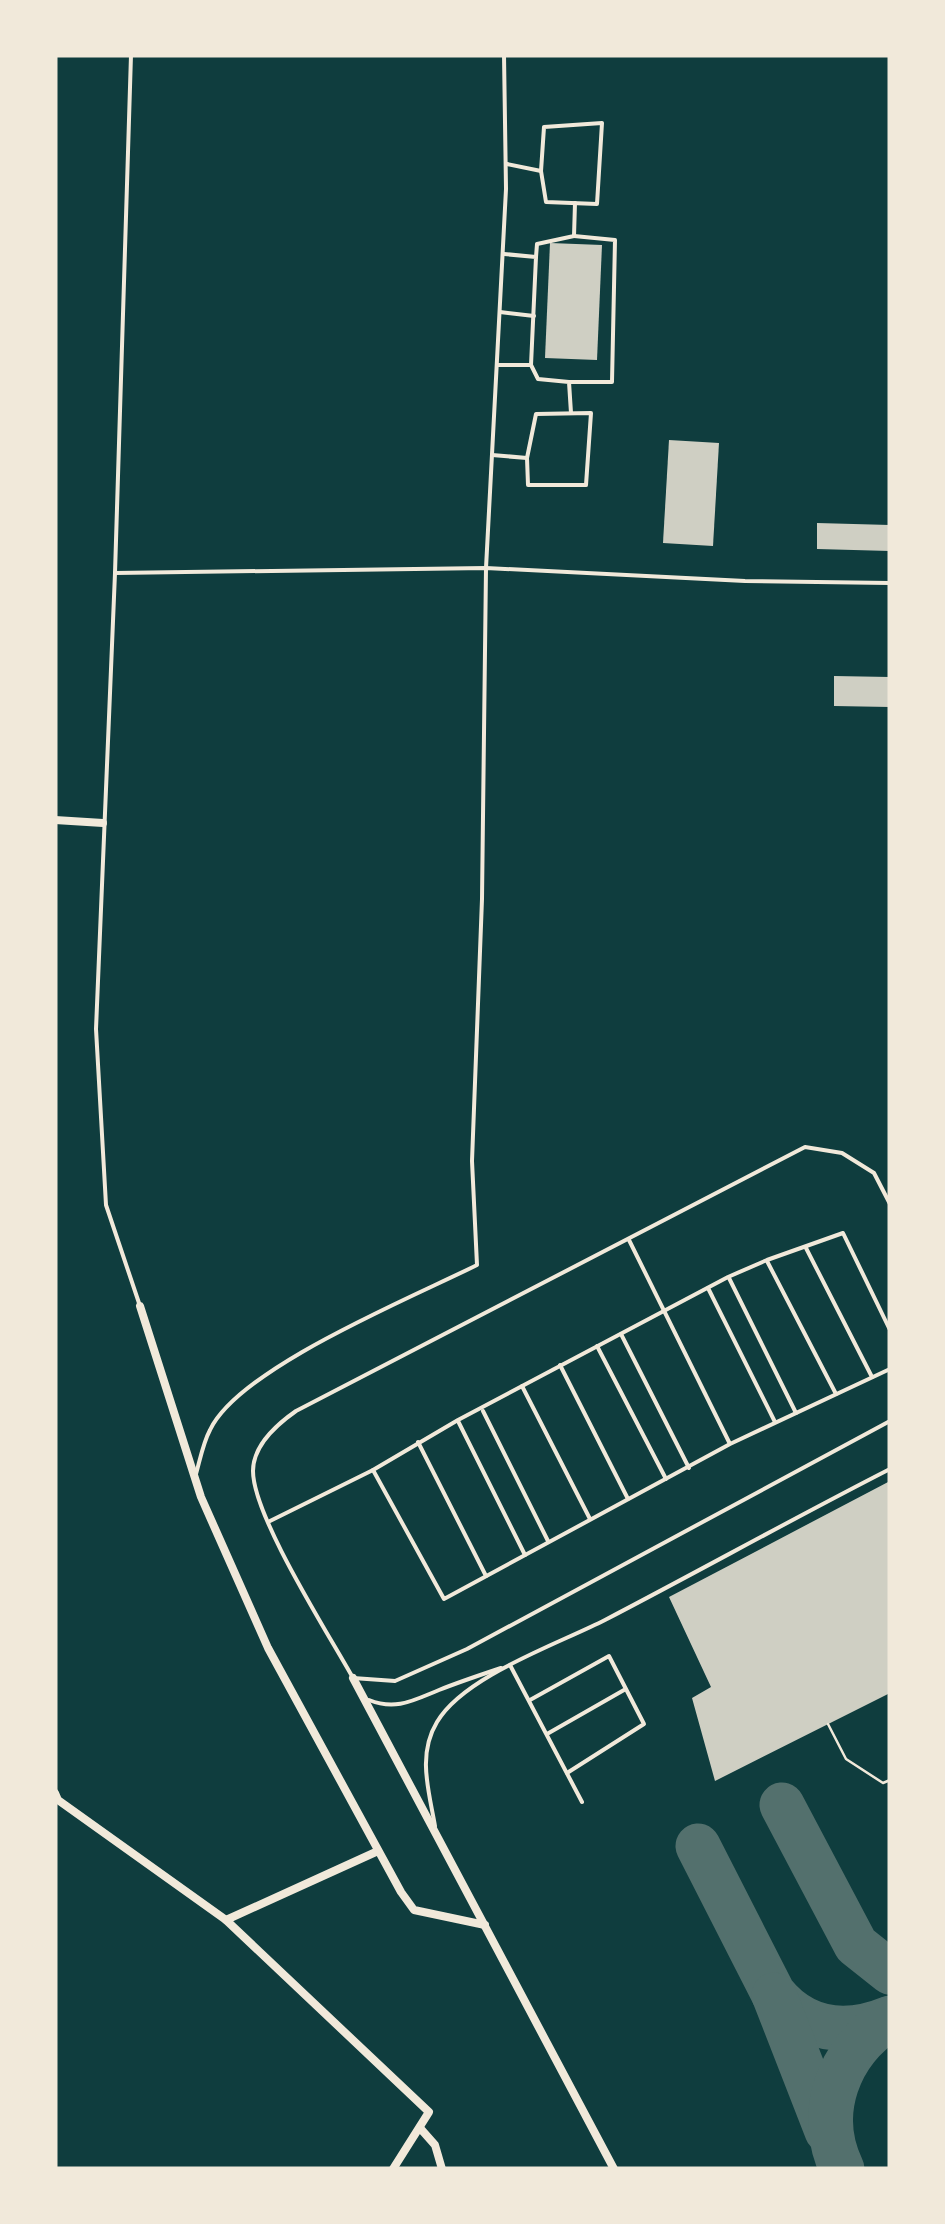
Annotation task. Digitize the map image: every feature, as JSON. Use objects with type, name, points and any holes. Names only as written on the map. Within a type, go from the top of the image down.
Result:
[{"type":"street","points":[[55,820],[103,823]]},
{"type":"street","points":[[140,1306],[195,1479],[268,1648],[378,1851],[414,1910],[485,1925]]},
{"type":"street","points":[[353,1678],[614,2169]]},
{"type":"street","points":[[55,1793],[58,1800],[226,1920],[428,2112],[393,2169]]},
{"type":"street","points":[[226,1920],[378,1851]]},
{"type":"street","points":[[420,2128],[435,2145],[442,2169]]},
{"type":"lane","points":[[132,55],[96,1029],[106,1205],[140,1306]]},
{"type":"lane","points":[[195,1479],[210,1428],[230,1404],[278,1364],[477,1265],[472,1162],[482,899],[486,568],[505,164],[504,55]]},
{"type":"lane","points":[[602,124],[597,204],[546,202],[541,171],[544,127],[602,124]]},
{"type":"lane","points":[[505,164],[541,171]]},
{"type":"lane","points":[[574,236],[575,204]]},
{"type":"lane","points":[[574,236],[615,240],[612,382],[538,379],[531,365],[536,257],[536,244],[574,236]]},
{"type":"lane","points":[[502,254],[536,257]]},
{"type":"lane","points":[[500,312],[534,316]]},
{"type":"lane","points":[[497,365],[531,365]]},
{"type":"lane","points":[[570,382],[572,414]]},
{"type":"lane","points":[[536,414],[590,414],[586,485],[528,486],[527,458],[536,414]]},
{"type":"lane","points":[[492,455],[527,458]]},
{"type":"lane","points":[[115,572],[486,568],[745,581],[890,583]]},
{"type":"lane","points":[[890,1204],[874,1173],[842,1153],[804,1146],[279,1423],[261,1444],[253,1468],[258,1503],[353,1678],[395,1680],[422,1671],[890,1421]]},
{"type":"lane","points":[[268,1522],[373,1470],[458,1420],[728,1277],[843,1233],[890,1330]]},
{"type":"lane","points":[[629,1240],[730,1444]]},
{"type":"lane","points":[[805,1246],[872,1377]]},
{"type":"lane","points":[[767,1260],[836,1394]]},
{"type":"lane","points":[[728,1277],[796,1413]]},
{"type":"lane","points":[[708,1288],[776,1422]]},
{"type":"lane","points":[[621,1334],[690,1468]]},
{"type":"lane","points":[[597,1346],[666,1479]]},
{"type":"lane","points":[[560,1365],[628,1499]]},
{"type":"lane","points":[[373,1470],[444,1599],[730,1444],[890,1368]]},
{"type":"lane","points":[[522,1386],[590,1519]]},
{"type":"lane","points":[[482,1409],[548,1541]]},
{"type":"lane","points":[[458,1420],[525,1555]]},
{"type":"lane","points":[[418,1442],[486,1576]]},
{"type":"lane","points":[[437,1841],[424,1760],[437,1721],[464,1692],[890,1469]]},
{"type":"lane","points":[[530,1700],[609,1656],[644,1724],[567,1773]]},
{"type":"lane","points":[[364,1698],[381,1705],[414,1702],[436,1690],[511,1665]]},
{"type":"lane","points":[[511,1665],[582,1802]]},
{"type":"lane","points":[[547,1734],[624,1690]]},
{"type":"path","points":[[828,1724],[846,1759],[883,1783],[890,1780]]},
{"type":"building","points":[[550,243],[602,245],[597,360],[545,358]]},
{"type":"building","points":[[669,440],[719,443],[713,546],[663,543]]},
{"type":"building","points":[[817,523],[890,525],[890,551],[817,549]]},
{"type":"building","points":[[834,676],[890,677],[890,707],[834,706]]},
{"type":"building","points":[[890,1481],[890,1693],[715,1781],[692,1698],[711,1687],[669,1597]]},
{"type":"taxiway","points":[[782,1805],[856,1945],[890,1972]]},
{"type":"taxiway","points":[[698,1846],[773,1993],[785,2006],[798,2016],[827,2027],[858,2027],[890,2018]]},
{"type":"taxiway","points":[[774,1995],[827,2131]]},
{"type":"taxiway","points":[[842,2169],[831,2127],[836,2085],[856,2048],[889,2019]]}]
